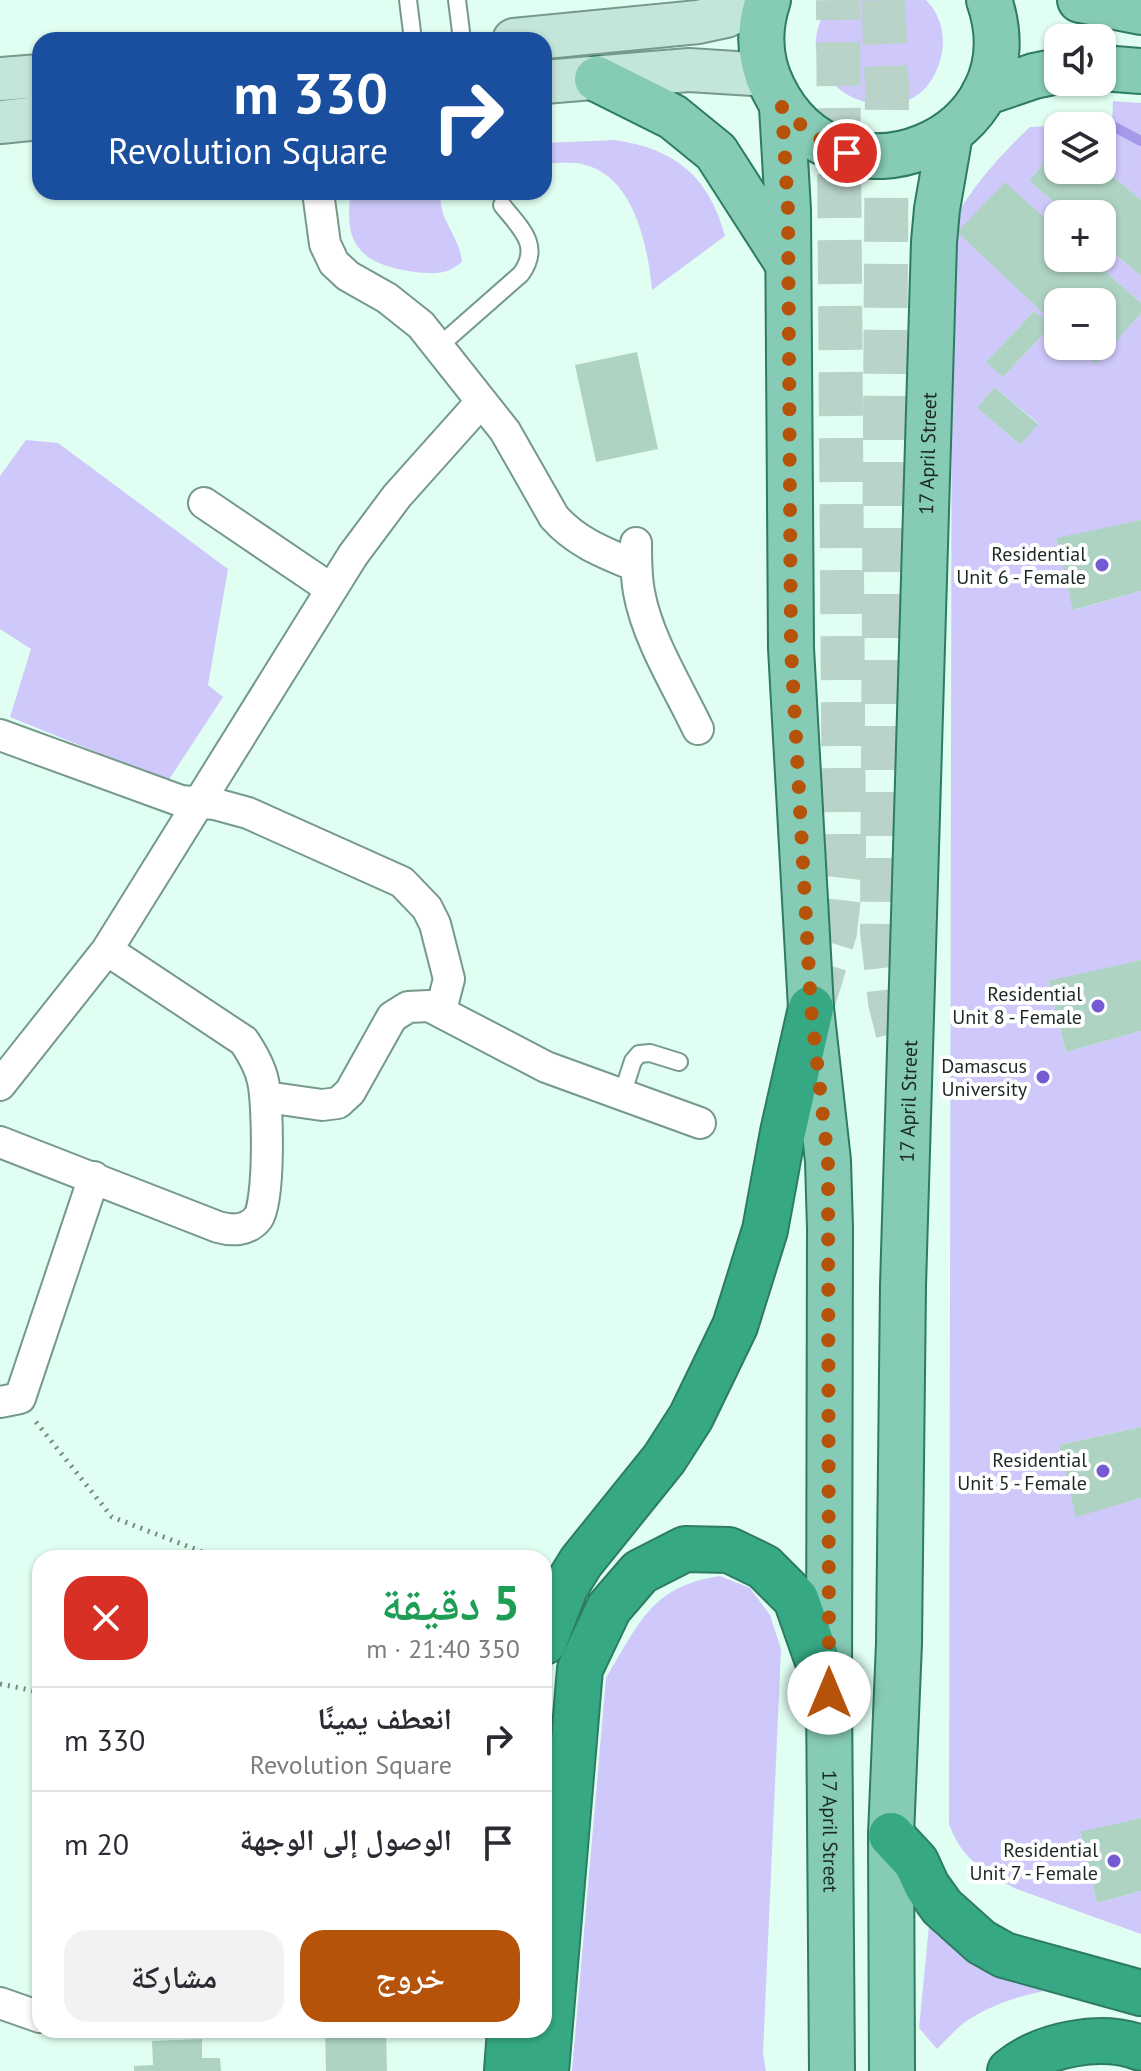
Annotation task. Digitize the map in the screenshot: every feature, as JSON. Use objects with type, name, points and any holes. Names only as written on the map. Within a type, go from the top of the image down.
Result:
[{"type":"highway","points":[[552,1621],[581,1562],[664,1459],[703,1395],[735,1326],[765,1230],[811,1008]]},
{"type":"highway","points":[[552,2000],[580,1669],[609,1608],[640,1572],[685,1549],[729,1550],[764,1567],[796,1599],[829,1693]]},
{"type":"highway","points":[[891,1835],[916,1862],[927,1886],[942,1907],[981,1942],[1004,1955],[1141,1993]]},
{"type":"highway","points":[[507,2071],[509,2038]]},
{"type":"highway","points":[[546,2071],[549,2038]]},
{"type":"highway","points":[[1010,2071],[1057,2048],[1093,2042],[1130,2044],[1141,2048]]},
{"type":"main road","points":[[552,36],[698,22],[726,16],[760,0]]},
{"type":"main road","name":"17 April Street","points":[[768,0],[761,34],[762,55],[774,91],[788,210],[791,648],[811,1008],[829,1188],[832,2071]]},
{"type":"main road","points":[[552,82],[689,70],[774,91],[800,127],[822,142],[847,153],[901,155],[926,147],[950,134],[969,115],[984,93],[994,68],[997,41],[989,0]]},
{"type":"main road","points":[[1080,0],[1141,12]]},
{"type":"main road","points":[[1116,69],[1141,71]]},
{"type":"main road","points":[[984,93],[1044,74]]},
{"type":"main road","points":[[0,79],[32,77]]},
{"type":"main road","points":[[597,79],[673,117],[716,152],[788,264]]},
{"type":"main road","points":[[0,122],[32,119]]},
{"type":"main road","name":"17 April Street","points":[[892,2071],[891,1835],[899,1643],[903,1271],[934,242],[950,134]]},
{"type":"street","points":[[319,200],[325,244],[334,263],[348,276],[405,311],[421,325],[505,431],[554,517],[590,547],[636,554],[639,593],[650,630],[698,729]]},
{"type":"street","points":[[0,1085],[107,950],[331,589],[397,496],[481,402]]},
{"type":"street","points":[[204,503],[331,589]]},
{"type":"street","points":[[0,735],[166,796],[248,813],[402,882],[422,902],[435,924],[449,979],[441,1010]]},
{"type":"street","points":[[0,1142],[218,1227],[229,1230],[251,1225],[259,1218],[265,1199],[266,1097],[263,1077],[244,1041],[107,950]]},
{"type":"street","points":[[266,1097],[322,1105],[338,1103],[350,1092],[392,1017],[408,1007],[417,1006],[441,1010],[500,1045],[546,1067],[700,1123]]},
{"type":"street","points":[[9,1400],[94,1177]]},
{"type":"street","points":[[0,2003],[32,2014]]},
{"type":"lane","points":[[408,0],[412,32]]},
{"type":"lane","points":[[457,0],[461,32]]},
{"type":"lane","points":[[438,347],[521,274],[527,265],[530,246],[526,236],[502,205]]},
{"type":"lane","points":[[622,1095],[633,1061],[639,1054],[650,1053],[679,1062]]},
{"type":"path","points":[[9,1400],[112,1517],[197,1550]]},
{"type":"path","points":[[0,1684],[32,1690]]},
{"type":"shaded area","points":[[833,0],[926,0],[939,19],[943,42],[941,57],[927,86],[905,102],[879,105],[853,98],[831,82],[818,59],[817,31]]},
{"type":"shaded area","name":"Damascus University","points":[[1113,101],[1141,103],[1141,200],[1116,179],[1116,112],[1113,112]]},
{"type":"shaded area","name":"Damascus University","points":[[1044,126],[1044,163],[1029,181],[1051,200],[1044,200],[1044,218],[1005,183],[958,232],[1044,314],[1044,321],[1034,311],[987,361],[1003,377],[1044,333],[1044,360],[1093,360],[1096,363],[1099,360],[1116,360],[1116,341],[1141,313],[1141,520],[1056,539],[1074,610],[1141,591],[1141,960],[1048,982],[1066,1052],[1141,1031],[1141,1427],[1059,1445],[1077,1516],[1141,1498],[1141,1818],[1080,1833],[1097,1903],[1141,1891],[1141,1934],[1003,1882],[967,1855],[949,1824],[952,223],[987,172],[1030,127]],"holes":[[[994,387],[1038,423],[1021,445],[977,408]]]},
{"type":"shaded area","points":[[615,140],[655,150],[672,159],[699,182],[710,197],[725,236],[652,290],[642,234],[626,197],[600,171],[582,164],[552,164],[552,143]]},
{"type":"shaded area","points":[[350,200],[441,200],[442,211],[462,262],[440,273],[415,272],[382,264],[360,250],[350,226]]},
{"type":"shaded area","points":[[1116,255],[1141,276],[1141,303],[1106,272],[1116,272]]},
{"type":"shaded area","points":[[26,440],[58,443],[228,569],[208,685],[223,697],[168,781],[10,717],[31,649],[0,629],[0,476]]},
{"type":"shaded area","points":[[720,1576],[750,1588],[770,1615],[781,1649],[763,2053],[766,2071],[572,2071],[606,1678],[638,1625],[662,1598],[697,1581]]},
{"type":"shaded area","points":[[930,1916],[1068,1987],[1028,1995],[989,2008],[965,2022],[937,2049],[919,2028]]},
{"type":"building","points":[[1044,163],[1044,184],[1116,184],[1116,179],[1141,200],[1141,276],[1116,255],[1116,200],[1051,200],[1029,181]]},
{"type":"building","points":[[1005,182],[1044,217],[1044,272],[1106,272],[1141,303],[1141,313],[1116,341],[1116,288],[1044,288],[1044,314],[957,232]]},
{"type":"building","points":[[1034,311],[1044,320],[1044,333],[1003,377],[986,362]]},
{"type":"building","points":[[637,352],[658,449],[596,462],[575,365]]},
{"type":"building","points":[[994,387],[1038,424],[1021,445],[977,408]]},
{"type":"building","name":"Residential Unit 6 - Female","points":[[1141,520],[1141,591],[1073,610],[1056,538]]},
{"type":"building","name":"Residential Unit 8 - Female","points":[[1141,960],[1141,1031],[1066,1052],[1048,981]]},
{"type":"building","name":"Residential Unit 5 - Female","points":[[1141,1427],[1141,1498],[1076,1517],[1059,1445]]},
{"type":"building","name":"Residential Unit 7 - Female","points":[[1141,1818],[1141,1891],[1097,1903],[1080,1832]]},
{"type":"building","points":[[325,2038],[386,2038],[387,2071],[326,2071]]},
{"type":"building","points":[[202,2039],[202,2058],[220,2058],[221,2071],[134,2071],[134,2066],[153,2065],[152,2041]]},
{"type":"waterway","points":[[1116,128],[1141,141]]},
{"type":"tunnel","points":[[812,1006],[835,932],[844,853],[838,0]]},
{"type":"tunnel","points":[[883,0],[887,85],[882,931],[890,1002],[903,1054]]},
{"type":"place","name":"Residential Unit 6 - Female","points":[[1102,565]]},
{"type":"place","name":"Residential Unit 8 - Female","points":[[1098,1006]]},
{"type":"place","name":"Damascus University","points":[[1043,1077]]},
{"type":"place","name":"Residential Unit 5 - Female","points":[[1103,1471]]},
{"type":"place","name":"Residential Unit 7 - Female","points":[[1114,1861]]},
{"type":"route","points":[[829,1693],[830,1228],[828,1161],[811,1008],[791,648],[788,210],[782,107],[800,127],[822,142],[847,153]]}]
